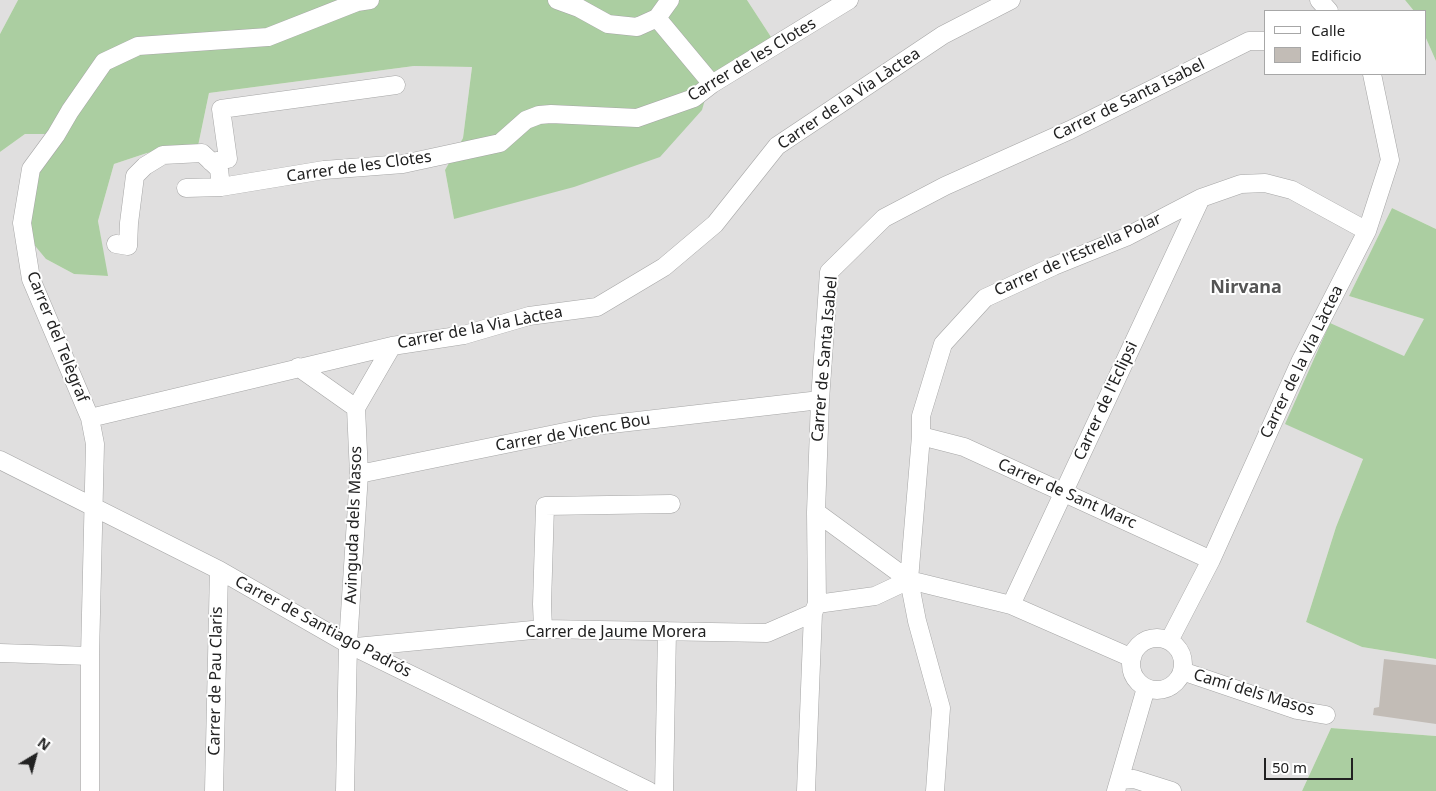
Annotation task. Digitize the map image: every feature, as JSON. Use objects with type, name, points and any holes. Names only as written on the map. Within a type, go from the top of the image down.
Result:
[{"type":"street","name":"Carrer del Telègraf","points":[[90,791],[90,656],[95,444],[90,418],[31,279],[22,223],[31,169],[104,62],[138,46],[268,37],[357,2],[370,0]]},
{"type":"street","points":[[557,0],[579,8],[608,24],[637,27],[657,18],[670,0]]},
{"type":"street","name":"Carrer de les Clotes","points":[[186,188],[221,187],[324,170],[403,164],[500,143],[526,120],[539,115],[637,118],[694,98],[712,84],[849,0]]},
{"type":"street","name":"Carrer de la Via Làctea","points":[[90,418],[392,346],[464,335],[528,316],[597,307],[664,267],[715,224],[777,146],[943,35],[1011,0]]},
{"type":"street","points":[[1319,0],[1328,10]]},
{"type":"street","points":[[657,18],[712,84]]},
{"type":"street","name":"Carrer de Santa Isabel","points":[[806,791],[815,609],[820,400],[829,272],[884,218],[945,186],[1070,130],[1249,41],[1264,41]]},
{"type":"street","name":"Carrer de la Via Làctea","points":[[1169,641],[1211,560],[1301,360],[1367,231],[1390,160],[1372,75]]},
{"type":"street","points":[[211,162],[228,159],[221,108],[396,85]]},
{"type":"street","points":[[116,244],[128,246],[135,176],[145,166],[163,155],[202,153],[220,169],[221,187]]},
{"type":"street","name":"Carrer de l'Estrella Polar","points":[[935,791],[941,708],[917,620],[909,580],[921,416],[942,344],[985,298],[1054,266],[1126,237],[1201,198],[1241,184],[1265,183],[1292,190],[1367,231]]},
{"type":"street","name":"Carrer de l'Eclipsi","points":[[1011,605],[1201,198]]},
{"type":"street","points":[[298,367],[356,408],[392,346]]},
{"type":"street","name":"Carrer de Vicenc Bou","points":[[359,474],[594,426],[820,400]]},
{"type":"street","name":"Avinguda dels Masos","points":[[345,791],[359,474],[356,408]]},
{"type":"street","name":"Carrer de Sant Marc","points":[[921,436],[964,447],[1211,560]]},
{"type":"street","name":"Carrer de Santiago Padrós","points":[[0,460],[218,570],[352,646],[649,791]]},
{"type":"street","points":[[543,629],[545,506],[671,504]]},
{"type":"street","points":[[816,512],[909,580],[1011,605],[1132,658]]},
{"type":"street","name":"Carrer de Pau Claris","points":[[214,791],[218,570]]},
{"type":"street","name":"Carrer de Jaume Morera","points":[[352,646],[543,629],[767,633],[815,609],[875,596],[909,580]]},
{"type":"street","points":[[664,791],[667,631]]},
{"type":"street","points":[[1160,638],[1169,641],[1181,655],[1182,671],[1172,685],[1165,689],[1146,688],[1135,679],[1131,667],[1132,658],[1139,645],[1147,640],[1160,638]]},
{"type":"street","points":[[0,652],[90,656]]},
{"type":"street","name":"Camí dels Masos","points":[[1182,671],[1297,710],[1326,715]]},
{"type":"street","points":[[1118,786],[1146,688]]},
{"type":"street","points":[[1118,786],[1134,779],[1172,791]]},
{"type":"shaded area","points":[[0,0],[18,0],[0,34]]},
{"type":"shaded area","points":[[747,0],[1405,0],[1413,10],[1264,10],[1264,75],[1426,75],[1426,38],[1436,61],[1436,229],[1392,208],[1349,296],[1425,319],[1404,356],[1336,527],[1306,622],[1362,647],[1436,659],[1436,736],[1331,728],[1302,791],[0,791],[0,152],[25,134],[60,134],[46,259],[74,274],[107,276],[98,221],[114,164],[147,153],[198,146],[209,93],[414,66],[472,67],[463,138],[445,170],[454,219],[773,40]]},
{"type":"green space","points":[[18,0],[747,0],[773,40],[712,75],[702,110],[660,157],[574,187],[454,219],[445,170],[463,138],[472,67],[414,66],[209,93],[198,146],[147,153],[114,164],[98,221],[108,276],[74,274],[46,259],[27,236],[36,180],[60,134],[25,134],[0,152],[0,34]]},
{"type":"green space","points":[[1405,0],[1436,0],[1436,61],[1426,38],[1426,10],[1413,10]]},
{"type":"green space","points":[[1392,208],[1436,229],[1436,659],[1362,647],[1306,622],[1336,527],[1363,459],[1285,424],[1330,323],[1404,356],[1424,319],[1349,296]]},
{"type":"green space","points":[[1331,728],[1436,736],[1436,791],[1302,791]]},
{"type":"building","points":[[1384,659],[1436,665],[1436,724],[1373,715],[1374,708],[1379,707]]},
{"type":"district","name":"Nirvana","points":[[1246,288]]}]
